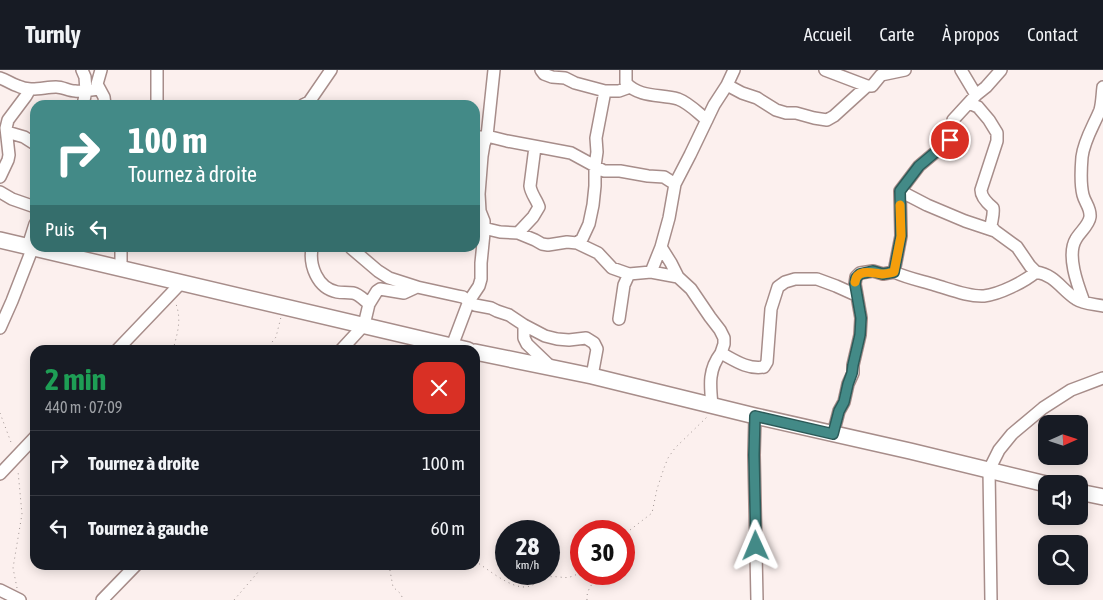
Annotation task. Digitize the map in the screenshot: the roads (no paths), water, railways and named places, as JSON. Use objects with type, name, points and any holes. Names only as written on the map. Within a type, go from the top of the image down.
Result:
[{"type":"main road","points":[[0,240],[30,247]]},
{"type":"main road","points":[[51,252],[448,345]]},
{"type":"main road","points":[[480,353],[592,376],[1038,482]]},
{"type":"main road","points":[[1088,494],[1103,497]]},
{"type":"street","points":[[82,70],[85,77],[86,91],[84,100]]},
{"type":"street","points":[[101,70],[96,84],[104,100]]},
{"type":"street","points":[[157,70],[158,100]]},
{"type":"street","points":[[310,100],[331,70]]},
{"type":"street","points":[[480,181],[494,70]]},
{"type":"street","points":[[541,70],[544,74],[552,77],[564,78],[605,91],[619,91],[630,87]]},
{"type":"street","points":[[626,70],[626,83],[634,90],[684,102],[707,120]]},
{"type":"street","points":[[650,272],[661,247],[669,218],[675,184],[734,70]]},
{"type":"street","points":[[825,70],[867,86],[872,86],[881,75],[905,70]]},
{"type":"street","points":[[960,70],[968,81],[973,99],[997,133],[997,141],[980,190],[985,200],[993,208],[992,226],[995,230]]},
{"type":"street","points":[[894,272],[901,236],[900,191],[919,166],[950,140],[953,120],[1001,70]]},
{"type":"street","points":[[0,78],[12,82],[18,87],[30,89],[56,87],[74,91],[86,91],[99,89]]},
{"type":"street","points":[[727,85],[757,98],[776,110],[821,120],[827,120],[834,116],[867,86]]},
{"type":"street","points":[[1084,302],[1074,271],[1072,246],[1090,219],[1089,208],[1085,202],[1082,188],[1082,154],[1101,108],[1103,87]]},
{"type":"street","points":[[0,176],[9,155],[8,120],[30,89]]},
{"type":"street","points":[[577,243],[582,239],[593,205],[596,181],[596,138],[605,91]]},
{"type":"street","points":[[7,132],[30,141]]},
{"type":"street","points":[[480,137],[487,136],[571,153],[604,171],[620,171],[664,177],[675,184]]},
{"type":"street","points":[[518,233],[533,217],[539,207],[530,186],[535,147]]},
{"type":"street","points":[[900,191],[965,221],[995,230],[1017,247],[1036,272],[1046,274],[1056,280],[1064,290],[1078,300],[1103,306]]},
{"type":"street","points":[[0,192],[12,199],[30,205]]},
{"type":"street","points":[[452,345],[469,301],[479,286],[481,279],[480,227],[484,221],[480,211]]},
{"type":"street","points":[[480,227],[500,232],[518,233],[548,245],[567,242],[577,243],[598,253],[612,268],[629,274],[650,272],[678,277]]},
{"type":"street","points":[[0,328],[12,301],[30,247]]},
{"type":"street","points":[[661,247],[678,277],[691,289],[724,338],[721,353],[715,360],[711,370],[712,405]]},
{"type":"street","points":[[121,252],[121,269]]},
{"type":"street","points":[[312,252],[313,269],[321,283],[337,292],[353,293],[368,304]]},
{"type":"street","points":[[356,252],[389,278],[462,297],[475,305],[491,308],[508,315],[545,336],[569,340],[586,338],[594,343],[596,349],[592,376]]},
{"type":"street","points":[[833,434],[852,373],[860,335],[861,318],[855,284],[856,278],[860,274],[873,271],[883,274],[894,272],[957,291],[984,296],[996,293],[1029,278],[1036,272]]},
{"type":"street","points":[[619,319],[624,285],[629,274]]},
{"type":"street","points":[[721,353],[741,364],[756,368],[764,367],[767,362],[772,309],[778,287],[785,282],[817,279],[856,295]]},
{"type":"street","points":[[122,345],[182,282]]},
{"type":"street","points":[[346,345],[364,325],[368,304],[377,291],[404,293],[418,287]]},
{"type":"street","points":[[524,325],[524,338],[527,344],[554,369]]},
{"type":"street","points":[[991,600],[989,470],[998,450],[1012,434],[1043,408],[1071,390],[1103,378]]},
{"type":"street","points":[[755,416],[757,600]]},
{"type":"street","points":[[0,474],[30,442]]},
{"type":"street","points":[[102,600],[131,570]]},
{"type":"street","points":[[0,590],[19,596]]}]
